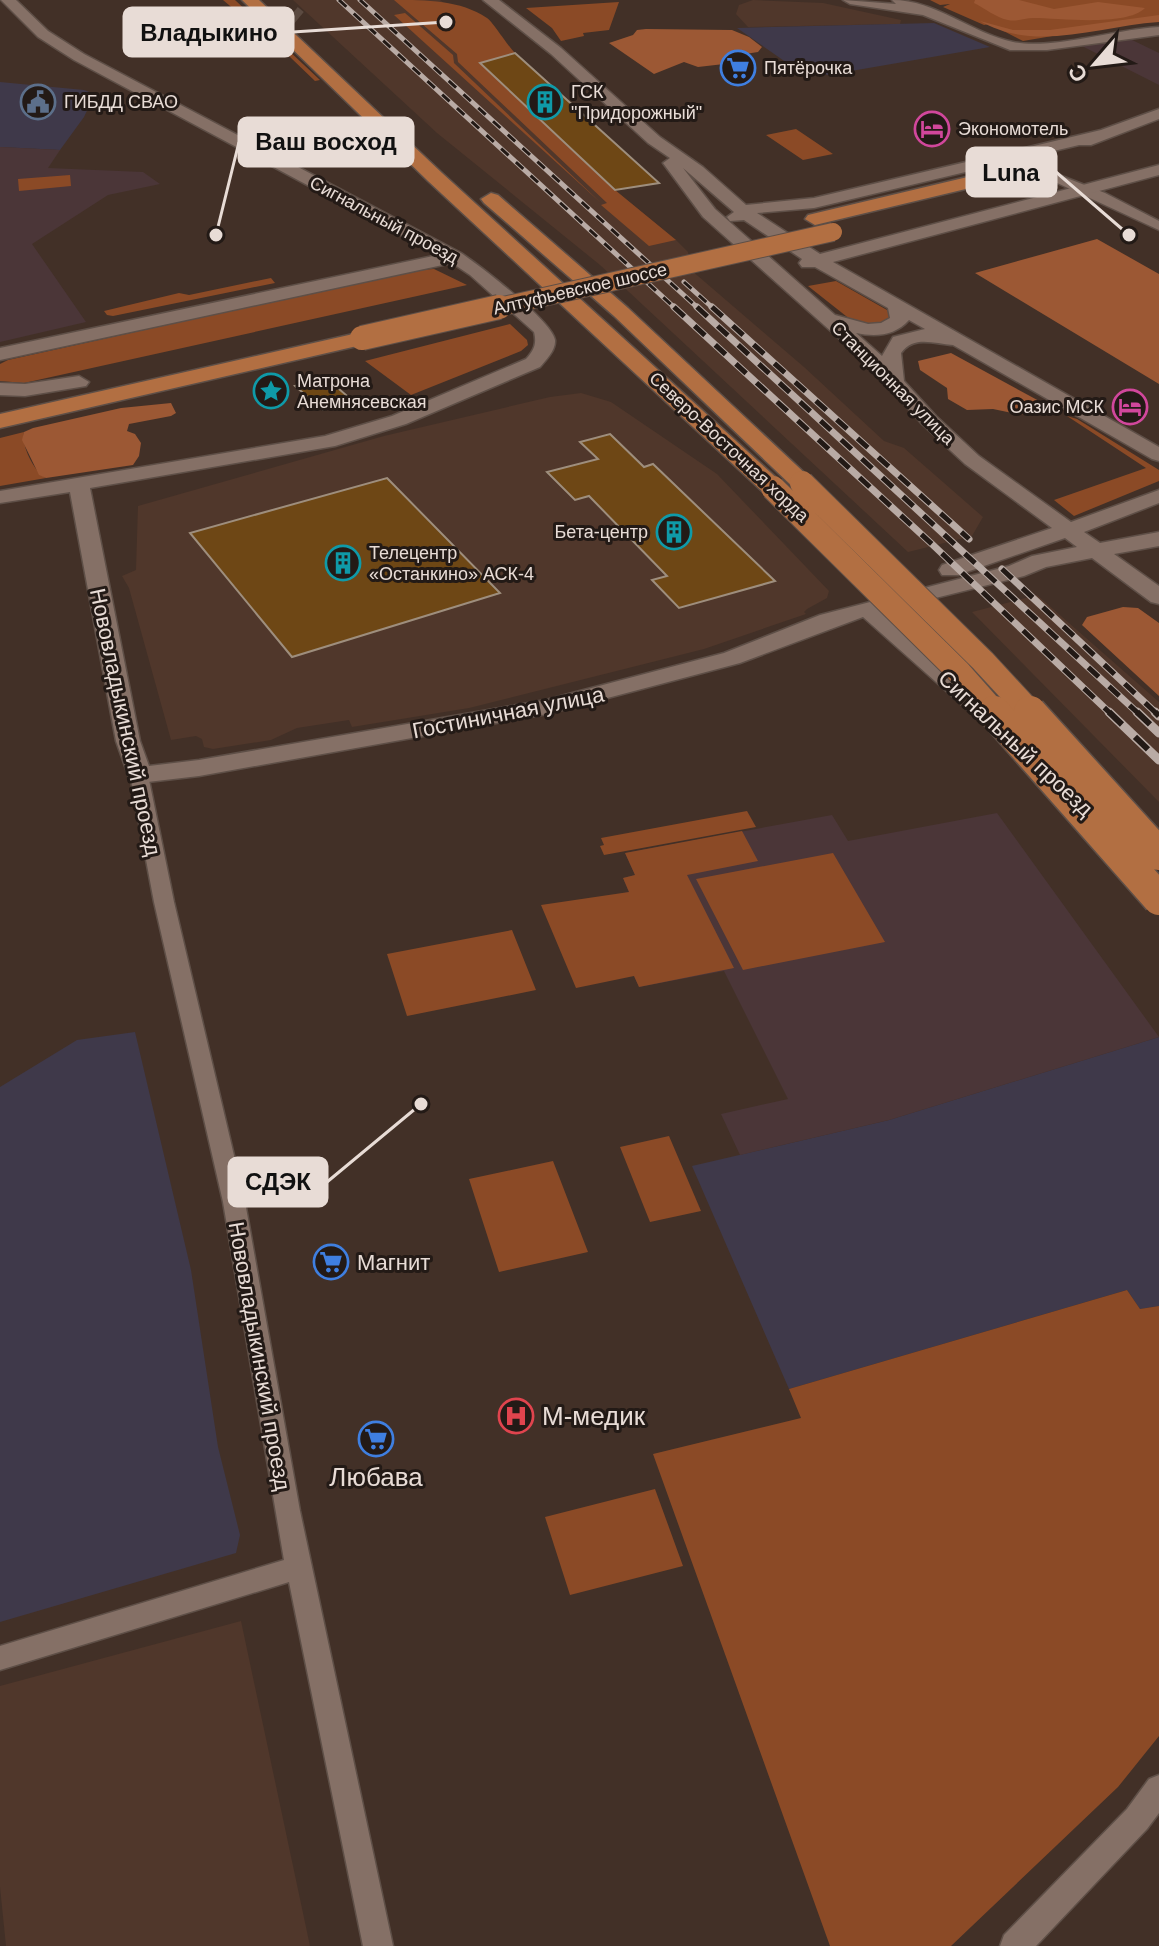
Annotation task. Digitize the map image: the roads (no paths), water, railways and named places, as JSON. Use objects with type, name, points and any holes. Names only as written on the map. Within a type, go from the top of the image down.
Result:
[{"type":"main road","name":"Сигнальный проезд","points":[[8,0],[43,34],[77,56],[455,257],[476,271],[542,330],[546,340],[545,350],[533,363],[359,433],[258,455],[79,485]]},
{"type":"main road","name":"Сигнальный проезд","points":[[27,0],[77,56]]},
{"type":"main road","name":"Северо-Восточная хорда","points":[[250,0],[435,177],[773,488],[958,671],[1159,899]]},
{"type":"main road","name":"Станционная улица","points":[[490,0],[505,6],[654,140],[697,170],[743,211],[817,261],[977,350]]},
{"type":"main road","points":[[850,0],[942,17]]},
{"type":"main road","points":[[899,0],[1002,44],[1025,47],[1111,34],[1159,31]]},
{"type":"main road","name":"Северо-Восточная хорда","points":[[298,19],[474,185],[621,312],[802,483],[983,661],[1159,854]]},
{"type":"main road","points":[[1038,173],[1071,149],[1159,114]]},
{"type":"main road","points":[[1038,173],[1100,135]]},
{"type":"main road","name":"Алтуфьевское шоссе","points":[[0,401],[79,382],[355,330],[833,232],[1038,173],[1139,139],[1071,149]]},
{"type":"main road","name":"Станционная улица","points":[[654,140],[701,203],[722,225],[895,380],[929,420],[972,460],[1159,597]]},
{"type":"main road","name":"Алтуфьевское шоссе","points":[[0,421],[355,330],[815,219],[1038,173],[1090,169]]},
{"type":"main road","points":[[722,225],[743,211],[756,207],[1038,173],[1159,169]]},
{"type":"main road","points":[[756,257],[782,262],[817,261],[1159,169]]},
{"type":"main road","points":[[3,354],[455,257]]},
{"type":"main road","points":[[821,313],[853,327],[880,329],[900,320],[896,305]]},
{"type":"main road","points":[[895,380],[891,353],[895,345],[907,338],[936,337],[977,350],[1159,455]]},
{"type":"main road","points":[[0,389],[25,390],[79,382]]},
{"type":"main road","points":[[0,497],[79,485]]},
{"type":"main road","name":"Нововладыкинский проезд","points":[[79,485],[128,741],[139,775]]},
{"type":"main road","name":"Гостиничная улица","points":[[867,609],[901,594],[914,582],[1158,497]]},
{"type":"main road","name":"Гостиничная улица","points":[[139,775],[199,768],[547,707],[732,658],[828,620],[1016,571],[1040,561],[1159,539]]},
{"type":"main road","name":"Сигнальный проезд","points":[[867,609],[1064,784],[1159,882]]},
{"type":"street","points":[[1038,173],[1087,189],[1159,226]]},
{"type":"street","name":"Нововладыкинский проезд","points":[[139,775],[164,902],[234,1202],[299,1567],[378,1946]]},
{"type":"street","points":[[0,1658],[299,1567]]},
{"type":"street","points":[[1015,1946],[1137,1819],[1159,1789]]},
{"type":"tunnel","points":[[292,14],[298,19]]},
{"type":"railway","points":[[339,0],[676,309]]},
{"type":"railway","points":[[360,0],[699,309]]},
{"type":"railway","points":[[684,282],[714,309]]},
{"type":"railway","points":[[674,307],[1111,714]]},
{"type":"railway","points":[[697,307],[1139,714]]},
{"type":"railway","points":[[712,307],[969,539]]},
{"type":"railway","points":[[1002,569],[1157,714]]},
{"type":"railway","points":[[1109,712],[1159,760]]},
{"type":"railway","points":[[1137,712],[1159,733]]},
{"type":"place","name":"Владыкино","points":[[446,22]]},
{"type":"place","name":"Пятёрочка","points":[[738,68]]},
{"type":"place","name":"ГИБДД СВАО","points":[[38,102]]},
{"type":"place","name":"ГСК \"Придорожный\"","points":[[545,102]]},
{"type":"place","name":"Экономотель","points":[[932,129]]},
{"type":"place","name":"Ваш восход","points":[[216,235]]},
{"type":"place","name":"Luna","points":[[1129,235]]},
{"type":"place","name":"Матрона Анемнясевская","points":[[271,391]]},
{"type":"place","name":"Оазис МСК","points":[[1130,407]]},
{"type":"place","name":"Бета-центр","points":[[674,532]]},
{"type":"place","name":"Телецентр «Останкино» АСК-4","points":[[343,563]]},
{"type":"place","name":"СДЭК","points":[[421,1104]]},
{"type":"place","name":"Магнит","points":[[331,1262]]},
{"type":"place","name":"М-медик","points":[[516,1416]]},
{"type":"place","name":"Любава","points":[[376,1439]]}]
